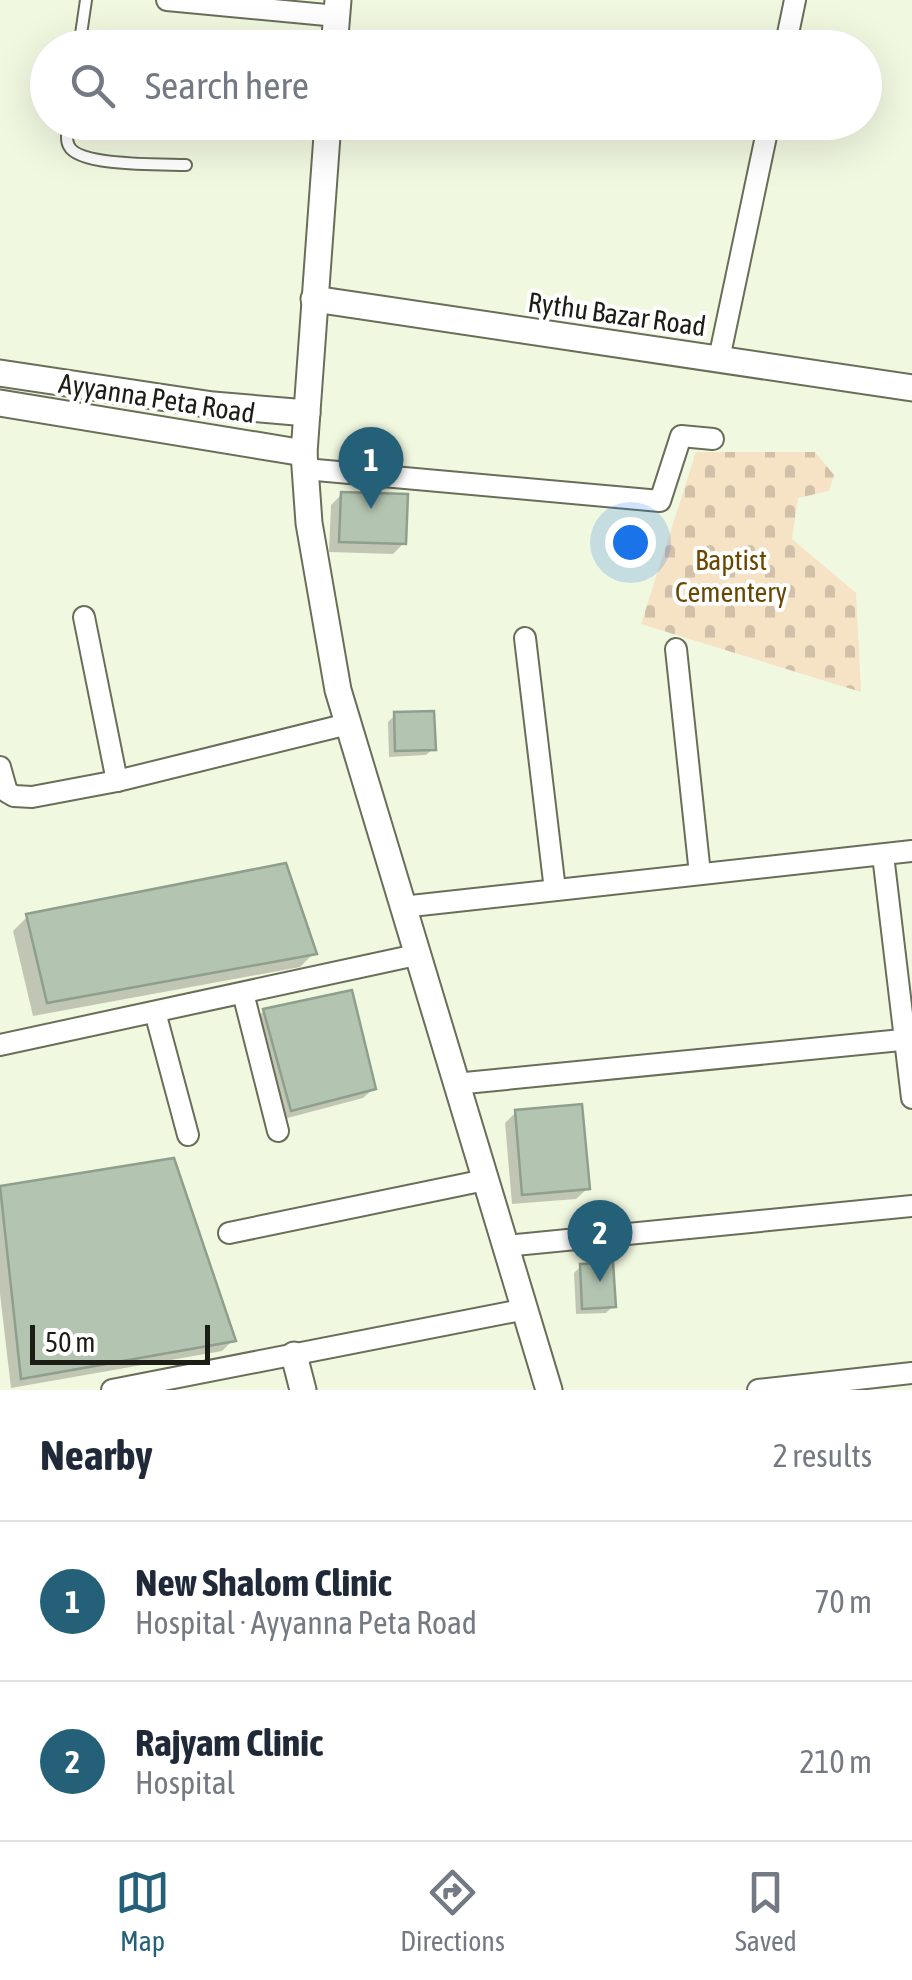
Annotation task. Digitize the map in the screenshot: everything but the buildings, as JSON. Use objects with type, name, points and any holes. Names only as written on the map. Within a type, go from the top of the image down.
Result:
[{"type":"street","points":[[166,0],[337,8]]},
{"type":"street","points":[[789,30],[795,0]]},
{"type":"street","points":[[327,140],[305,461],[312,542],[338,690],[549,1390]]},
{"type":"street","points":[[719,360],[766,140]]},
{"type":"street","name":"Rythu Bazar Road","points":[[314,299],[912,388]]},
{"type":"street","points":[[0,373],[213,405],[306,413]]},
{"type":"street","name":"Ayyanna Peta Road","points":[[0,403],[305,461]]},
{"type":"street","points":[[305,461],[660,501],[681,436],[713,439]]},
{"type":"street","points":[[84,617],[117,781]]},
{"type":"street","points":[[525,638],[555,890]]},
{"type":"street","points":[[676,649],[700,874]]},
{"type":"street","points":[[0,766],[7,792],[22,798],[117,781],[348,724]]},
{"type":"street","points":[[402,907],[912,852]]},
{"type":"street","points":[[883,855],[912,1098]]},
{"type":"street","points":[[0,1045],[416,955]]},
{"type":"street","points":[[243,993],[278,1131]]},
{"type":"street","points":[[155,1012],[188,1135]]},
{"type":"street","points":[[455,1084],[908,1040]]},
{"type":"street","points":[[230,1233],[486,1180]]},
{"type":"street","points":[[506,1246],[912,1206]]},
{"type":"street","points":[[112,1390],[526,1309]]},
{"type":"street","points":[[294,1355],[304,1390]]},
{"type":"street","points":[[768,1390],[912,1373]]},
{"type":"lane","points":[[82,30],[86,0]]},
{"type":"lane","points":[[68,140],[71,151],[87,159],[186,165]]},
{"type":"green space","name":"Baptist Cementery","points":[[696,452],[815,452],[834,475],[829,491],[798,498],[792,539],[856,593],[861,692],[641,624]]},
{"type":"place","name":"New Shalom Clinic","points":[[371,509]]},
{"type":"place","name":"Rajyam Clinic","points":[[600,1282]]}]
